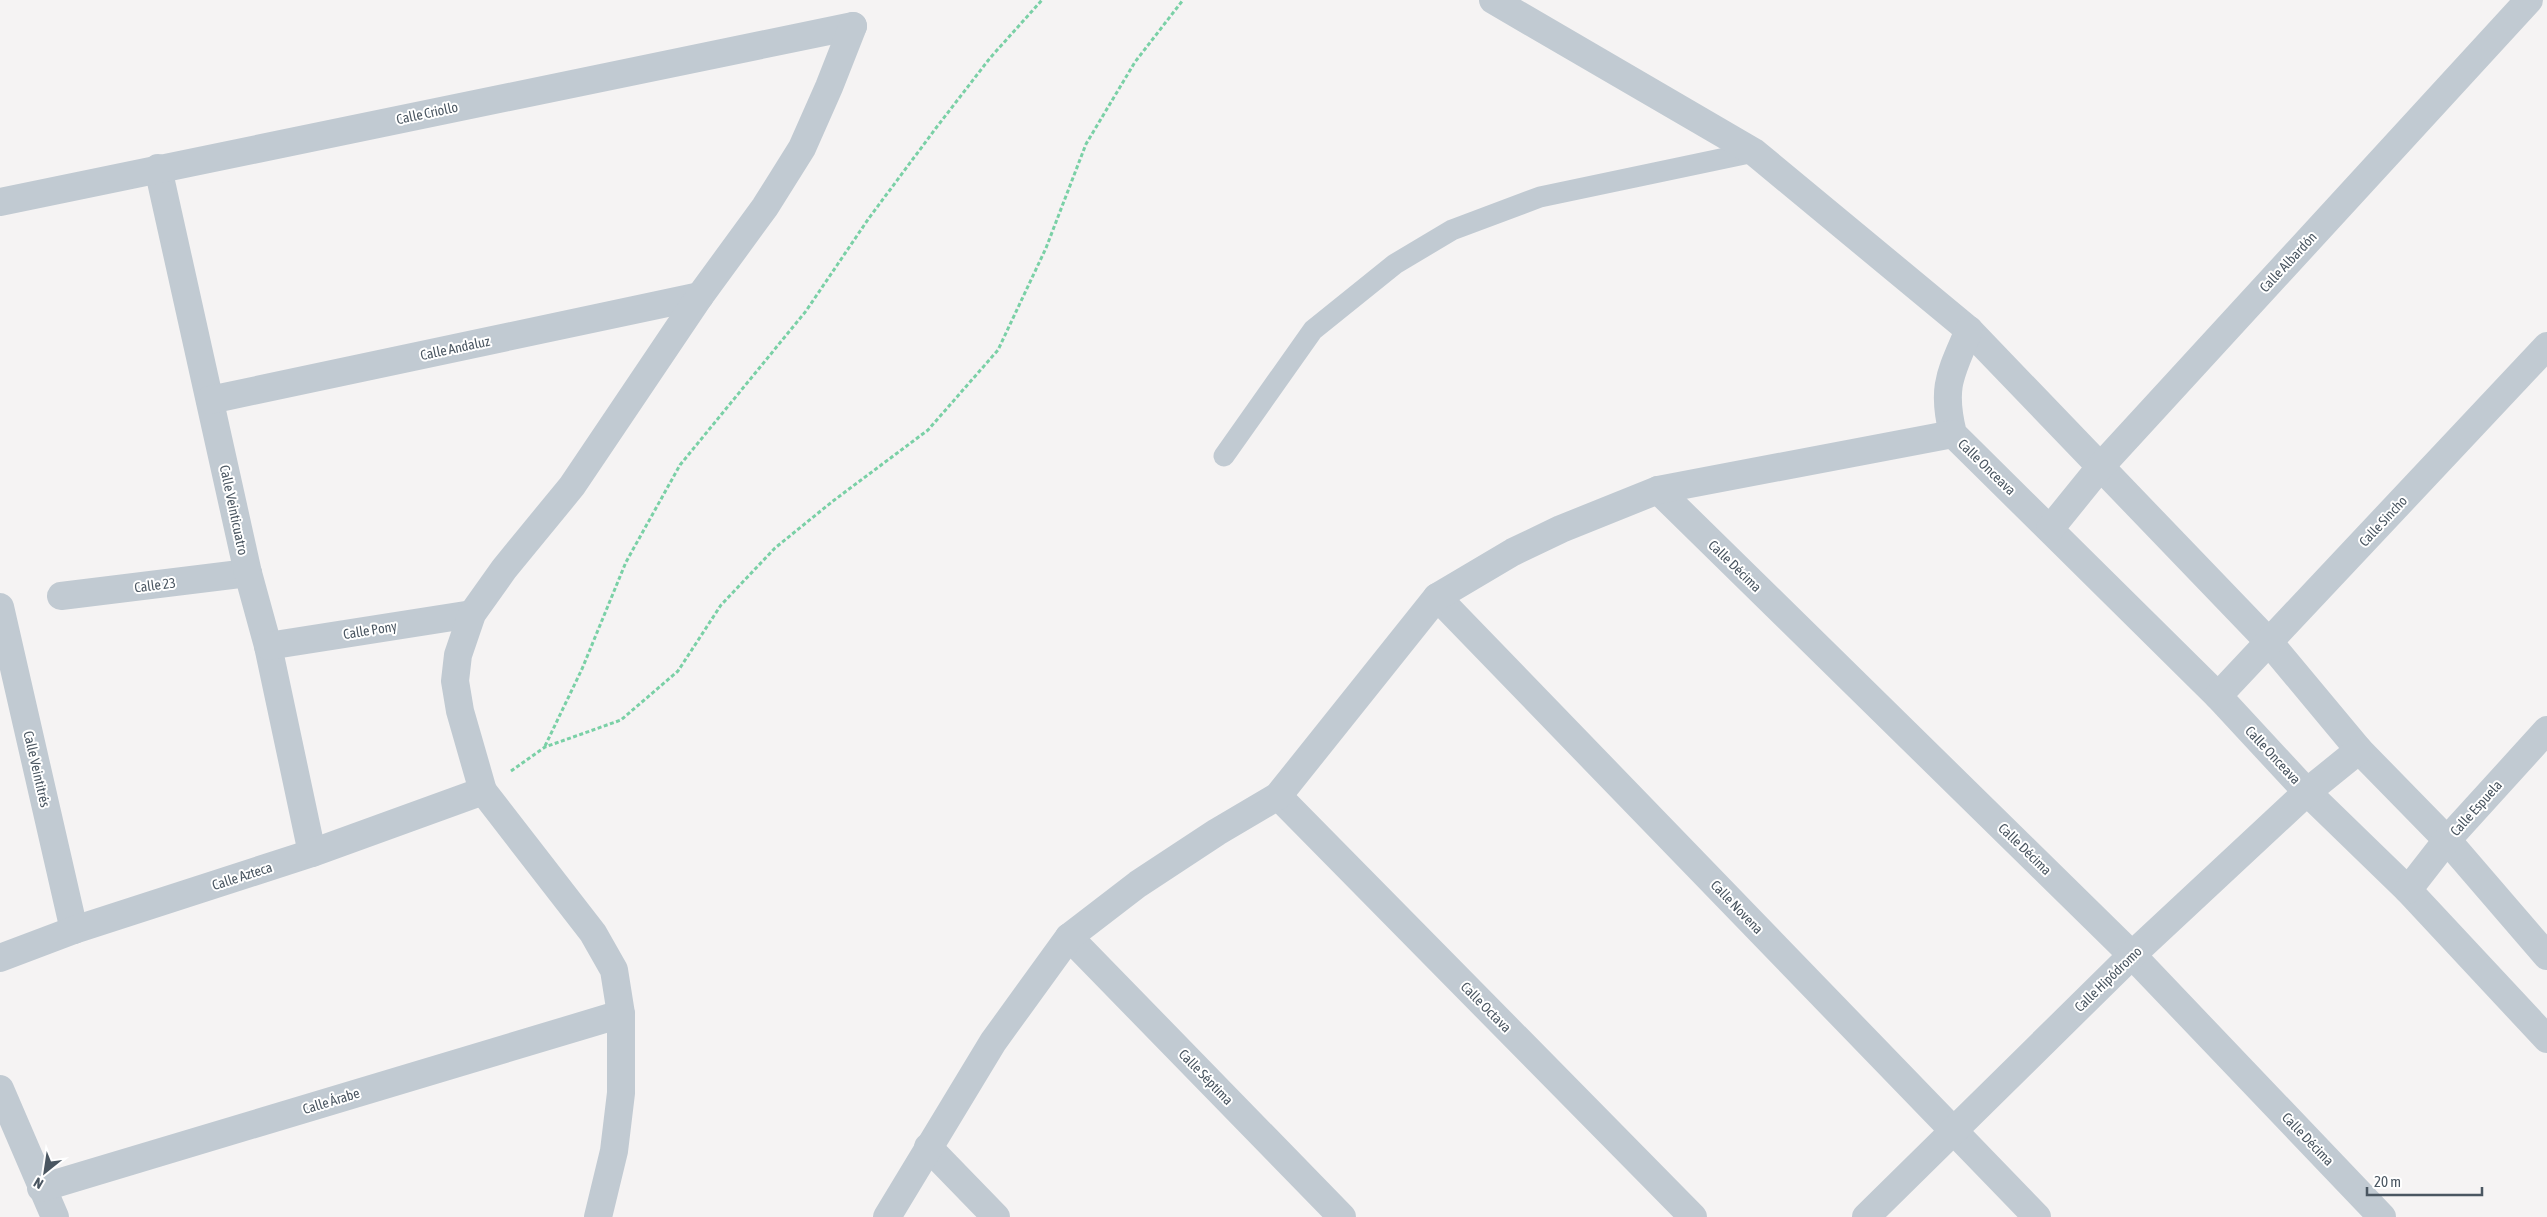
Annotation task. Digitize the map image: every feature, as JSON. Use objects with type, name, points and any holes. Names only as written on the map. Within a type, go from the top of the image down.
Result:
[{"type":"street","points":[[1493,0],[1754,152],[1969,330],[2269,642],[2359,750],[2448,840],[2547,956]]},
{"type":"street","name":"Calle Albardón","points":[[2050,528],[2101,466],[2529,0]]},
{"type":"street","name":"Calle Criollo","points":[[0,202],[853,26],[802,148],[765,207],[700,296]]},
{"type":"street","name":"Calle Veinticuatro","points":[[158,168],[248,574],[268,646],[312,853]]},
{"type":"street","points":[[598,1217],[614,1151],[621,1093],[621,1014],[614,970],[593,933],[482,791],[460,711],[455,681],[458,655],[472,614],[504,569],[572,486],[700,296]]},
{"type":"street","name":"Calle Andaluz","points":[[210,400],[700,296]]},
{"type":"street","name":"Calle Onceava","points":[[1969,330],[1948,380],[1947,408],[1953,434],[2218,696],[2307,792],[2408,890],[2547,1039]]},
{"type":"street","name":"Calle Sincho","points":[[2218,696],[2547,346]]},
{"type":"street","points":[[887,1217],[993,1042],[1069,937],[1138,884],[1217,832],[1278,796],[1437,597],[1513,552],[1658,490],[1953,434]]},
{"type":"street","name":"Calle Décima","points":[[1658,490],[2132,955],[2382,1217]]},
{"type":"street","name":"Calle 23","points":[[61,596],[248,574]]},
{"type":"street","name":"Calle Novena","points":[[1437,597],[2037,1217]]},
{"type":"street","name":"Calle Veintitrés","points":[[0,607],[74,930]]},
{"type":"street","name":"Calle Pony","points":[[268,646],[472,614]]},
{"type":"street","name":"Calle Espuela","points":[[2408,890],[2448,840],[2547,730]]},
{"type":"street","name":"Calle Hipódromo","points":[[1866,1217],[1952,1130],[2132,955],[2307,792],[2359,750]]},
{"type":"street","name":"Calle Azteca","points":[[0,958],[74,930],[312,853],[482,791]]},
{"type":"street","name":"Calle Octava","points":[[1278,796],[1693,1217]]},
{"type":"street","name":"Calle Séptima","points":[[1069,937],[1342,1217]]},
{"type":"street","name":"Calle Árabe","points":[[41,1188],[621,1014]]},
{"type":"street","points":[[0,1089],[55,1217]]},
{"type":"street","points":[[928,1147],[996,1217]]},
{"type":"lane","points":[[1224,456],[1313,330],[1395,264],[1452,230],[1540,198],[1754,152]]},
{"type":"path","points":[[545,747],[582,669],[626,562],[680,464],[806,311],[869,218],[990,58],[1042,0]]},
{"type":"path","points":[[482,791],[545,747],[621,720],[678,671],[721,605],[775,548],[833,501],[928,430],[998,350],[1046,248],[1086,144],[1135,62],[1184,0]]}]
